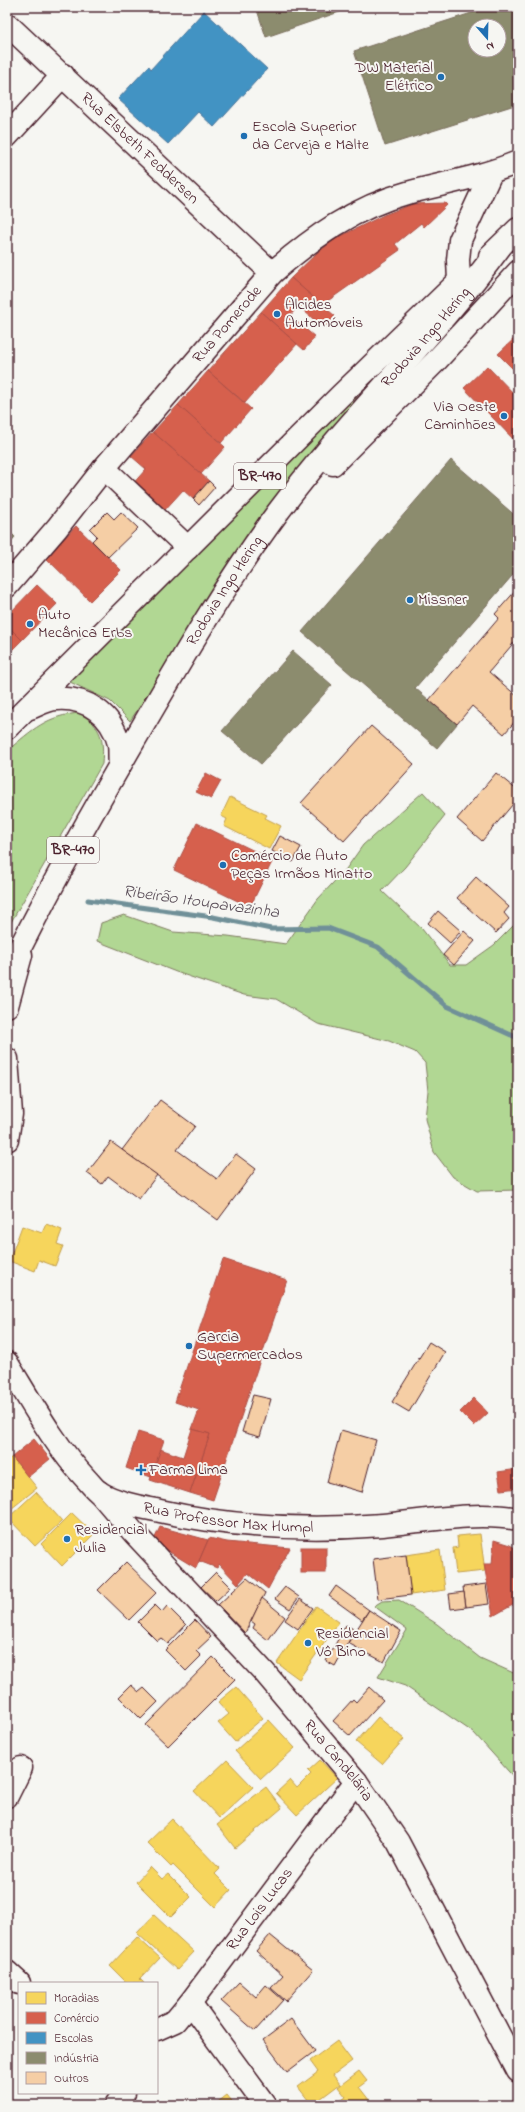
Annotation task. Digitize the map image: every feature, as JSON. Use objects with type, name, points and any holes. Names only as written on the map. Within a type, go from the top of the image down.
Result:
[{"type":"main road","name":"Rua Elsbeth Feddersen","points":[[7,24],[272,273]]},
{"type":"main road","points":[[7,136],[63,75]]},
{"type":"main road","name":"Rua Pomerode","points":[[7,586],[57,528],[104,468],[272,273],[330,227],[367,208],[406,193],[491,173],[518,162]]},
{"type":"main road","points":[[459,281],[458,260],[460,240],[491,173]]},
{"type":"main road","name":"Rodovia Ingo Hering","points":[[7,728],[340,396],[459,281],[500,247],[518,229]]},
{"type":"main road","name":"Rodovia Ingo Hering","points":[[7,974],[26,935],[120,765],[192,641],[278,513],[314,466],[469,290],[500,247]]},
{"type":"main road","name":"Rodovia Ingo Hering","points":[[333,464],[435,362],[518,272]]},
{"type":"main road","points":[[104,468],[188,548]]},
{"type":"main road","points":[[26,710],[55,699],[86,702],[100,712],[112,726],[118,744],[120,765]]},
{"type":"main road","points":[[7,958],[26,935]]},
{"type":"main road","points":[[7,1006],[26,935]]},
{"type":"main road","points":[[7,1059],[9,1112],[7,1140]]},
{"type":"main road","name":"Rua Professor Max Humpl","points":[[7,1363],[57,1441],[80,1472],[99,1492],[143,1507],[185,1517],[271,1528],[331,1528],[486,1516],[518,1518]]},
{"type":"main road","name":"Rua Candelária","points":[[99,1492],[134,1533],[265,1673],[356,1781],[398,1842],[518,2071]]},
{"type":"main road","points":[[7,1796],[21,1768]]},
{"type":"main road","name":"Rua Lois Lucas","points":[[158,2045],[166,2025],[190,2003],[356,1781]]},
{"type":"main road","points":[[7,1972],[18,1982]]},
{"type":"main road","points":[[190,2003],[265,2105]]},
{"type":"main road","points":[[103,2094],[106,2105]]},
{"type":"main road","points":[[116,2105],[123,2094]]},
{"type":"green space","points":[[381,366],[284,490],[130,721],[110,701],[70,682]]},
{"type":"green space","points":[[81,713],[88,718],[100,735],[103,748],[102,764],[7,929],[7,751],[32,730],[49,720],[69,714]]},
{"type":"green space","points":[[423,792],[445,816],[405,867],[382,891],[422,929],[450,965],[466,965],[494,945],[518,921],[518,1190],[477,1191],[453,1177],[434,1152],[425,1119],[428,1091],[425,1063],[415,1052],[389,1041],[318,1024],[276,999],[244,995],[176,972],[97,941],[101,923],[124,915],[173,932],[228,936],[286,944],[318,899],[346,869],[363,845]]},
{"type":"green space","points":[[399,1600],[437,1624],[480,1658],[518,1675],[518,1782],[474,1733],[405,1686],[378,1677],[407,1630],[374,1606],[382,1601]]},
{"type":"building: Moradias","points":[[230,797],[267,815],[265,818],[281,826],[269,849],[224,826],[227,819],[221,816]]},
{"type":"building: Moradias","points":[[46,1224],[62,1230],[57,1244],[63,1246],[55,1266],[39,1260],[35,1271],[9,1261],[22,1226],[42,1233]]},
{"type":"building: Moradias","points":[[12,1457],[37,1488],[11,1509],[7,1503],[7,1461]]},
{"type":"building: Moradias","points":[[36,1492],[62,1521],[35,1546],[8,1518]]},
{"type":"building: Moradias","name":"Residencial Julia","points":[[72,1513],[94,1534],[62,1566],[41,1544]]},
{"type":"building: Moradias","points":[[480,1534],[485,1571],[456,1574],[453,1548],[458,1547],[457,1536]]},
{"type":"building: Moradias","points":[[440,1550],[445,1590],[411,1595],[406,1555]]},
{"type":"building: Moradias","name":"Residencial Vô Bino","points":[[316,1606],[339,1622],[299,1679],[277,1663]]},
{"type":"building: Moradias","points":[[236,1687],[263,1718],[235,1742],[218,1723],[229,1714],[218,1702]]},
{"type":"building: Moradias","points":[[378,1717],[404,1739],[382,1764],[356,1742]]},
{"type":"building: Moradias","points":[[269,1720],[295,1748],[261,1779],[235,1751]]},
{"type":"building: Moradias","points":[[227,1760],[253,1787],[219,1818],[194,1791]]},
{"type":"building: Moradias","points":[[320,1760],[337,1778],[297,1815],[276,1793],[290,1780],[297,1788],[311,1774],[308,1771]]},
{"type":"building: Moradias","points":[[266,1787],[282,1808],[235,1848],[217,1825]]},
{"type":"building: Moradias","points":[[172,1819],[220,1869],[215,1874],[231,1890],[215,1907],[173,1865],[171,1867],[147,1843]]},
{"type":"building: Moradias","points":[[150,1867],[162,1879],[168,1874],[191,1897],[171,1917],[136,1882]]},
{"type":"building: Moradias","points":[[154,1915],[194,1952],[177,1970],[137,1933]]},
{"type":"building: Moradias","points":[[137,1937],[160,1958],[140,1979],[143,1982],[126,1982],[110,1966]]},
{"type":"building: Moradias","points":[[337,2041],[352,2061],[333,2075],[340,2084],[312,2105],[298,2087],[318,2072],[310,2061]]},
{"type":"building: Moradias","points":[[359,2071],[367,2081],[359,2087],[373,2105],[335,2105],[346,2097],[338,2087]]},
{"type":"building: Moradias","points":[[227,2095],[235,2105],[214,2105]]},
{"type":"building: Comércio","points":[[445,203],[447,205],[424,227],[421,223],[395,244],[400,250],[322,305],[291,278],[317,253],[337,238],[384,215],[413,204]]},
{"type":"building: Comércio","name":"Alcides Automóveis","points":[[291,278],[335,316],[324,328],[298,306],[290,316],[315,337],[304,350],[261,312]]},
{"type":"building: Comércio","points":[[261,312],[297,344],[245,403],[208,371]]},
{"type":"building: Comércio","points":[[518,335],[518,374],[498,354]]},
{"type":"building: Comércio","name":"Via Oeste Caminhões","points":[[487,366],[518,398],[518,444],[464,388]]},
{"type":"building: Comércio","points":[[208,371],[251,409],[221,443],[178,405]]},
{"type":"building: Comércio","points":[[178,405],[225,447],[201,474],[153,432]]},
{"type":"building: Comércio","points":[[153,432],[209,481],[193,499],[183,490],[162,513],[131,486],[146,469],[131,456]]},
{"type":"building: Comércio","points":[[76,526],[121,570],[90,601],[46,558]]},
{"type":"building: Comércio","points":[[37,585],[57,604],[22,640],[7,625],[7,616]]},
{"type":"building: Comércio","points":[[7,625],[22,640],[7,655]]},
{"type":"building: Comércio","points":[[206,773],[221,781],[211,799],[196,792]]},
{"type":"building: Comércio","name":"Comércio de Auto Peças Irmãos Minatto","points":[[197,823],[273,860],[250,907],[174,870]]},
{"type":"building: Comércio","points":[[223,1259],[287,1280],[213,1500],[190,1493],[210,1434],[192,1429],[199,1410],[175,1402]]},
{"type":"building: Comércio","points":[[474,1398],[488,1413],[474,1426],[460,1412]]},
{"type":"building: Comércio","points":[[192,1429],[210,1434],[190,1493],[150,1480],[160,1449],[183,1457]]},
{"type":"building: Comércio","points":[[138,1432],[164,1440],[151,1477],[126,1468]]},
{"type":"building: Comércio","points":[[34,1439],[50,1459],[28,1477],[12,1457]]},
{"type":"building: Comércio","points":[[518,1469],[518,1488],[501,1490],[498,1472]]},
{"type":"building: Comércio","points":[[160,1527],[208,1540],[196,1568],[153,1542]]},
{"type":"building: Comércio","points":[[209,1538],[227,1542],[290,1548],[268,1589],[248,1573],[238,1584],[219,1564],[217,1568],[199,1561]]},
{"type":"building: Comércio","points":[[494,1540],[510,1545],[518,1550],[518,1602],[493,1616],[484,1564],[492,1564]]},
{"type":"building: Comércio","points":[[301,1547],[326,1547],[326,1573],[301,1573]]},
{"type":"building: Escolas","points":[[204,11],[267,69],[214,127],[198,112],[168,144],[118,99],[149,66],[151,69]]},
{"type":"building: Indústria","points":[[256,7],[354,7],[266,37]]},
{"type":"building: Indústria","name":"DW Material Elétrico","points":[[490,7],[518,7],[518,104],[385,146],[354,51]]},
{"type":"building: Indústria","name":"Missner","points":[[451,460],[518,518],[518,569],[415,688],[457,724],[437,748],[302,632]]},
{"type":"building: Indústria","points":[[7,529],[15,537],[7,546]]},
{"type":"building: Indústria","points":[[293,651],[332,685],[261,764],[222,731]]},
{"type":"building: Outros","points":[[209,481],[215,487],[199,505],[193,499]]},
{"type":"building: Outros","points":[[107,512],[114,519],[121,512],[138,528],[108,557],[92,541],[97,536],[90,529]]},
{"type":"building: Outros","points":[[518,588],[518,640],[517,639],[489,672],[518,697],[518,718],[504,734],[472,706],[457,724],[429,700],[499,618],[495,614]]},
{"type":"building: Outros","points":[[371,726],[414,764],[344,841],[301,803]]},
{"type":"building: Outros","points":[[496,773],[518,791],[518,798],[482,841],[457,819]]},
{"type":"building: Outros","points":[[280,836],[301,847],[293,862],[272,851]]},
{"type":"building: Outros","points":[[476,877],[509,907],[504,913],[509,919],[496,933],[457,898]]},
{"type":"building: Outros","points":[[438,911],[461,931],[450,943],[428,923]]},
{"type":"building: Outros","points":[[464,931],[475,941],[454,965],[443,955]]},
{"type":"building: Outros","points":[[160,1100],[195,1126],[177,1150],[217,1179],[236,1154],[256,1169],[218,1220],[122,1150]]},
{"type":"building: Outros","points":[[111,1142],[157,1175],[139,1199],[108,1176],[102,1184],[87,1173]]},
{"type":"building: Outros","points":[[429,1342],[445,1352],[409,1412],[392,1402]]},
{"type":"building: Outros","points":[[253,1395],[271,1399],[260,1437],[242,1432]]},
{"type":"building: Outros","points":[[341,1430],[376,1440],[362,1492],[327,1482]]},
{"type":"building: Outros","points":[[406,1555],[411,1595],[378,1599],[373,1559]]},
{"type":"building: Outros","points":[[126,1562],[157,1592],[129,1620],[98,1590]]},
{"type":"building: Outros","points":[[216,1572],[231,1587],[216,1601],[201,1587]]},
{"type":"building: Outros","points":[[247,1578],[265,1593],[245,1633],[218,1605]]},
{"type":"building: Outros","points":[[486,1584],[489,1604],[466,1607],[463,1587]]},
{"type":"building: Outros","points":[[336,1586],[369,1610],[362,1620],[329,1596]]},
{"type":"building: Outros","points":[[285,1587],[299,1597],[290,1609],[275,1599]]},
{"type":"building: Outros","points":[[464,1592],[466,1607],[451,1609],[449,1594]]},
{"type":"building: Outros","points":[[262,1598],[285,1617],[268,1640],[253,1628],[255,1624],[251,1621]]},
{"type":"building: Outros","points":[[300,1599],[313,1608],[298,1629],[285,1620]]},
{"type":"building: Outros","points":[[155,1605],[162,1612],[167,1606],[186,1625],[168,1644],[161,1638],[157,1641],[138,1622]]},
{"type":"building: Outros","points":[[369,1610],[401,1631],[384,1662],[348,1643]]},
{"type":"building: Outros","points":[[195,1620],[211,1637],[196,1651],[201,1656],[186,1671],[165,1650]]},
{"type":"building: Outros","points":[[346,1625],[355,1630],[335,1666],[326,1661]]},
{"type":"building: Outros","points":[[213,1657],[235,1679],[168,1746],[146,1725]]},
{"type":"building: Outros","points":[[131,1685],[139,1692],[144,1688],[158,1702],[141,1719],[119,1697]]},
{"type":"building: Outros","points":[[369,1687],[383,1700],[350,1736],[333,1721],[353,1699],[356,1702]]},
{"type":"building: Outros","points":[[270,1935],[313,1970],[286,2001],[271,1988],[283,1975],[256,1951]]},
{"type":"building: Outros","points":[[239,1982],[256,1997],[266,1985],[283,2000],[255,2031],[221,2001]]},
{"type":"building: Outros","points":[[291,2019],[315,2051],[287,2072],[263,2040]]},
{"type":"waterway","name":"Ribeirão Itoupavazinha","points":[[88,900],[213,917],[271,929],[328,928],[378,947],[447,1006],[518,1038]]},
{"type":"place","name":"DW Material Elétrico","points":[[441,77]]},
{"type":"place","name":"Escola Superior da Cerveja e Malte","points":[[244,136]]},
{"type":"place","name":"Alcides Automóveis","points":[[277,314]]},
{"type":"place","name":"Via Oeste Caminhões","points":[[504,416]]},
{"type":"place","name":"Missner","points":[[410,600]]},
{"type":"place","name":"Auto Mecânica Erbs","points":[[30,624]]},
{"type":"place","name":"Comércio de Auto Peças Irmãos Minatto","points":[[223,865]]},
{"type":"place","name":"Garcia Supermercados","points":[[189,1346]]},
{"type":"place","name":"Farma Lima","points":[[141,1470]]},
{"type":"place","name":"Residencial Julia","points":[[67,1539]]},
{"type":"place","name":"Residencial Vô Bino","points":[[308,1643]]}]
